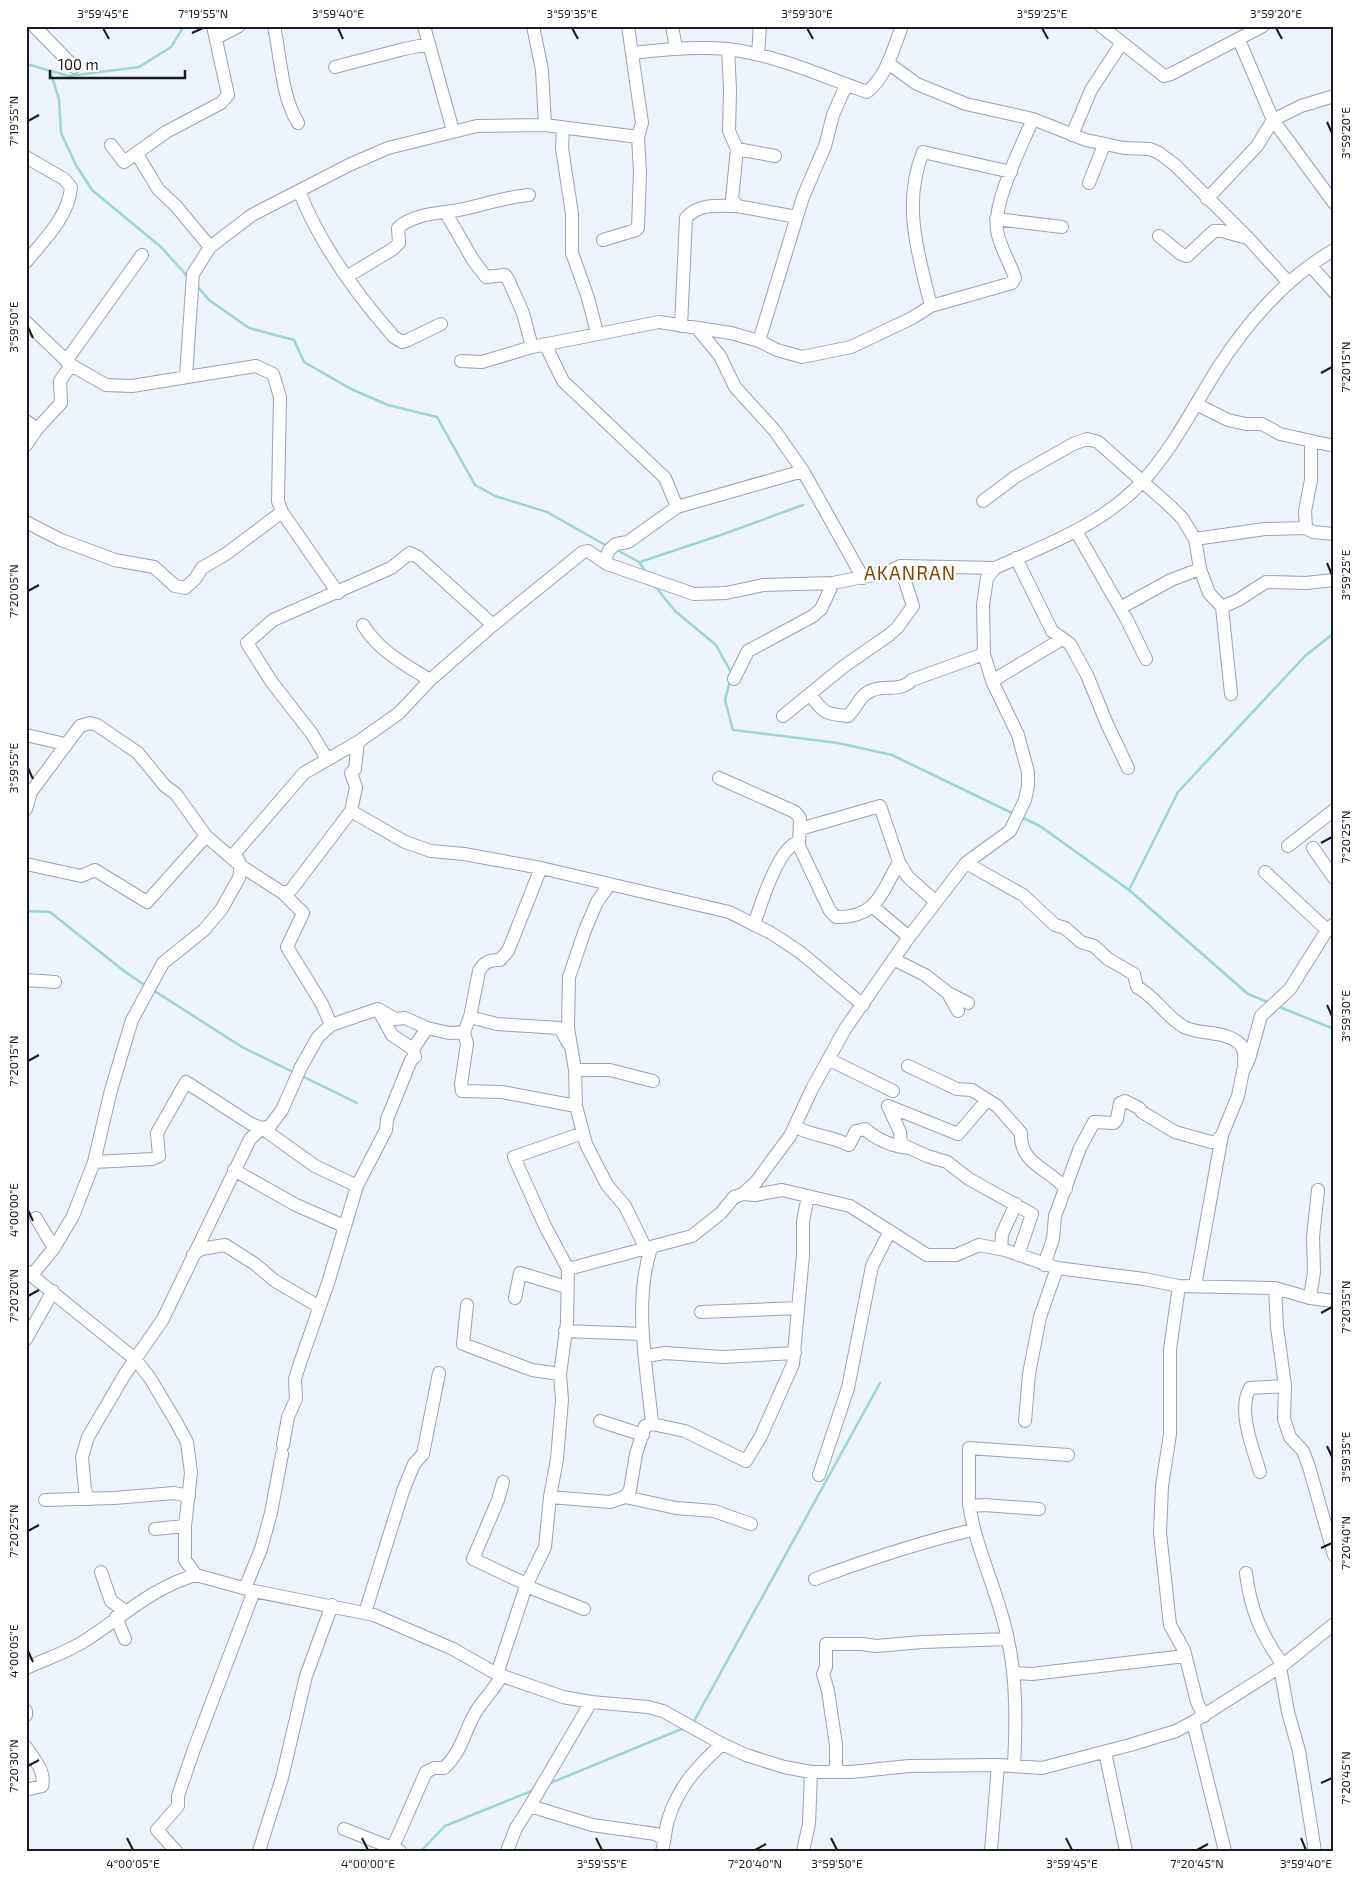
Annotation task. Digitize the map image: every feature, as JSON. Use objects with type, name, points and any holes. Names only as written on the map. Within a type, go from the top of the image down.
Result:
[{"type":"street","points":[[34,26],[74,67]]},
{"type":"street","points":[[111,145],[124,162],[166,132],[221,103],[228,95],[215,32],[239,26]]},
{"type":"street","points":[[274,26],[286,97],[290,110],[298,123]]},
{"type":"street","points":[[424,26],[454,130]]},
{"type":"street","points":[[533,26],[542,70],[545,125]]},
{"type":"street","points":[[603,240],[638,228],[640,171],[638,137],[642,123],[628,26]]},
{"type":"street","points":[[672,26],[676,48]]},
{"type":"street","points":[[758,54],[760,26]]},
{"type":"street","points":[[633,52],[676,48],[728,49],[758,54],[867,92],[874,87],[888,63],[902,26]]},
{"type":"street","points":[[1101,26],[1121,44],[1164,76],[1239,40],[1257,27]]},
{"type":"street","points":[[1239,40],[1273,120],[1334,203]]},
{"type":"street","points":[[335,68],[404,48],[429,44]]},
{"type":"street","points":[[1072,135],[1091,90],[1121,44]]},
{"type":"street","points":[[728,49],[729,131],[737,149],[732,199],[737,206]]},
{"type":"street","points":[[888,63],[917,84],[966,104],[1033,120],[1104,145],[1150,149],[1159,153],[1228,218],[1289,282]]},
{"type":"street","points":[[759,341],[797,217],[846,85]]},
{"type":"street","points":[[1207,199],[1257,146],[1273,120],[1301,106],[1334,96]]},
{"type":"street","points":[[461,361],[482,362],[538,345],[658,322],[731,333],[802,357],[852,347],[912,318],[931,306],[1012,282],[1015,278],[997,232],[996,219],[1011,172],[1033,120]]},
{"type":"street","points":[[186,376],[193,274],[210,247],[252,215],[349,165],[388,148],[454,130],[477,126],[545,125],[638,137]]},
{"type":"street","points":[[563,128],[562,148],[572,214],[572,253],[588,298],[597,333]]},
{"type":"street","points":[[1090,183],[1104,145]]},
{"type":"street","points":[[737,149],[775,156]]},
{"type":"street","points":[[931,306],[913,236],[911,202],[923,152],[1011,172]]},
{"type":"street","points":[[137,154],[158,189],[176,206],[210,247]]},
{"type":"street","points":[[26,157],[64,179],[72,187],[71,200],[65,213],[26,262]]},
{"type":"street","points":[[299,191],[306,208],[348,276],[397,340],[408,340],[441,324]]},
{"type":"street","points":[[348,276],[393,249],[398,243],[398,228],[405,222],[420,216],[446,213],[499,199],[529,195]]},
{"type":"street","points":[[681,326],[686,218],[691,211],[709,206],[737,206],[797,217]]},
{"type":"street","points":[[446,213],[473,260],[486,277],[505,275],[508,279],[538,345],[563,380],[665,478],[678,507]]},
{"type":"street","points":[[1222,231],[1228,218]]},
{"type":"street","points":[[996,219],[1062,227]]},
{"type":"street","points":[[1159,236],[1181,254],[1187,256],[1214,232],[1222,231],[1249,239]]},
{"type":"street","points":[[176,1581],[185,1560],[185,1526],[191,1473],[187,1442],[150,1378],[135,1359],[54,1291],[29,1273],[54,1248],[73,1216],[94,1162],[111,1090],[132,1020],[153,978],[162,962],[204,930],[221,910],[239,878],[241,866],[235,853],[304,773],[358,742],[403,709],[430,680],[493,625],[583,552],[588,550],[604,562],[694,594],[726,593],[762,585],[832,584],[888,572],[900,566],[994,568],[1076,531],[1116,506],[1143,480],[1175,439],[1218,368],[1252,322],[1289,282],[1334,250]]},
{"type":"street","points":[[26,445],[37,429],[61,403],[60,381],[68,363],[142,256]]},
{"type":"street","points":[[1311,266],[1334,292]]},
{"type":"street","points":[[26,322],[68,363],[106,384],[132,386],[256,366],[272,374],[280,397],[278,501],[282,512],[338,593]]},
{"type":"street","points":[[697,328],[720,356],[734,387],[774,431],[803,471],[863,578]]},
{"type":"street","points":[[1196,404],[1228,420],[1246,424],[1262,424],[1280,434],[1334,446]]},
{"type":"street","points":[[26,421],[37,429]]},
{"type":"street","points":[[983,501],[1015,477],[1073,444],[1088,440],[1098,442],[1143,480],[1182,518],[1195,539],[1200,569],[1209,593],[1222,608],[1231,694]]},
{"type":"street","points":[[1306,528],[1305,511],[1311,480],[1312,441]]},
{"type":"street","points":[[604,562],[609,550],[616,544],[628,542],[678,507],[803,471]]},
{"type":"street","points":[[26,522],[61,540],[114,560],[154,567],[174,586],[185,588],[196,579],[202,568],[226,554],[282,512]]},
{"type":"street","points":[[1195,539],[1265,528],[1306,528],[1313,532],[1334,534]]},
{"type":"street","points":[[1076,531],[1120,608],[1146,659]]},
{"type":"street","points":[[326,759],[312,734],[271,681],[247,643],[273,620],[338,593],[391,568],[410,553],[418,557],[493,625]]},
{"type":"street","points":[[1016,558],[1052,631],[1070,644],[1087,675],[1128,768]]},
{"type":"street","points":[[783,716],[853,660],[889,635],[913,606],[900,566]]},
{"type":"street","points":[[743,1194],[756,1182],[796,1126],[812,1088],[828,1059],[909,938],[966,863],[1010,831],[1023,806],[1028,786],[1028,772],[1018,735],[992,681],[984,654],[984,605],[987,578],[994,568]]},
{"type":"street","points":[[1120,608],[1171,580],[1200,569]]},
{"type":"street","points":[[1222,608],[1266,582],[1306,583],[1334,580]]},
{"type":"street","points":[[734,678],[748,652],[813,616],[821,609],[832,584]]},
{"type":"street","points":[[363,625],[371,639],[391,656],[430,680]]},
{"type":"street","points":[[992,681],[1062,639]]},
{"type":"street","points":[[810,694],[823,711],[828,714],[848,716],[860,698],[873,690],[900,688],[912,680],[984,654]]},
{"type":"street","points":[[26,809],[31,792],[61,746],[80,726],[90,722],[97,724],[138,753],[165,786],[176,794],[206,836],[241,866],[283,894],[303,913],[287,947],[322,1004],[331,1025]]},
{"type":"street","points":[[26,735],[61,746]]},
{"type":"street","points":[[283,894],[291,890],[351,811],[356,795],[351,773],[355,770],[358,742]]},
{"type":"street","points":[[718,778],[794,812],[800,818],[799,846],[830,911],[836,917],[863,913],[873,907],[899,862]]},
{"type":"street","points":[[800,829],[880,806],[899,862],[908,877],[936,902]]},
{"type":"street","points":[[1288,846],[1334,810]]},
{"type":"street","points":[[351,811],[405,842],[431,851],[464,854],[541,868],[729,912],[754,924],[800,952],[863,1005]]},
{"type":"street","points":[[26,864],[81,876],[95,870],[148,902],[206,836]]},
{"type":"street","points":[[754,924],[764,896],[782,859],[790,846],[796,843],[799,846]]},
{"type":"street","points":[[1313,848],[1334,878]]},
{"type":"street","points":[[966,863],[1023,895],[1055,925],[1065,928],[1081,942],[1094,946],[1108,958],[1134,974],[1137,987],[1149,994],[1166,1014],[1185,1028],[1225,1036],[1239,1043],[1246,1055],[1238,1096],[1222,1135],[1195,1286]]},
{"type":"street","points":[[541,868],[508,951],[500,960],[490,960],[483,964],[479,971],[470,1017],[464,1032],[468,1044],[462,1091],[502,1092],[576,1106]]},
{"type":"street","points":[[1243,1071],[1249,1059],[1261,1016],[1290,989],[1330,927],[1266,872]]},
{"type":"street","points":[[609,885],[597,902],[569,977],[568,1028],[575,1070],[576,1106],[586,1144],[607,1185],[625,1206],[648,1249],[644,1271],[643,1334],[652,1424]]},
{"type":"street","points":[[873,907],[909,938]]},
{"type":"street","points":[[895,960],[925,975],[963,1007]]},
{"type":"street","points":[[26,980],[55,982]]},
{"type":"street","points":[[89,1499],[85,1490],[82,1457],[88,1437],[135,1359],[163,1319],[250,1139],[262,1128],[270,1126],[282,1110],[301,1067],[318,1037],[331,1025],[378,1009],[395,1019],[405,1018],[427,1028],[449,1033],[464,1032]]},
{"type":"street","points":[[176,1851],[158,1830],[178,1806],[178,1796],[249,1590],[261,1549],[288,1417],[296,1399],[295,1379],[318,1306],[328,1283],[357,1186],[386,1130],[387,1119],[411,1060],[415,1057],[413,1049],[392,1035],[378,1009]]},
{"type":"street","points":[[470,1017],[497,1024],[560,1028],[571,1047]]},
{"type":"street","points":[[413,1049],[427,1028]]},
{"type":"street","points":[[828,1059],[893,1091]]},
{"type":"street","points":[[908,1066],[957,1089],[972,1090],[997,1106],[1007,1119],[1017,1126],[1021,1133],[1020,1145],[1023,1151],[1039,1169],[1066,1189]]},
{"type":"street","points":[[575,1070],[610,1070],[653,1081]]},
{"type":"street","points":[[94,1162],[152,1159],[159,1156],[157,1133],[186,1082],[251,1124],[262,1128],[315,1166],[357,1186]]},
{"type":"street","points":[[987,1100],[958,1134],[888,1106],[900,1132],[901,1144],[927,1156],[947,1162],[969,1179],[1032,1214],[1018,1255]]},
{"type":"street","points":[[1044,1265],[1053,1239],[1055,1216],[1080,1148],[1094,1122],[1114,1124],[1122,1102],[1139,1108],[1142,1112],[1175,1132],[1211,1142],[1216,1142],[1222,1135]]},
{"type":"street","points":[[796,1126],[806,1133],[836,1138],[849,1145],[856,1131],[865,1129],[889,1144],[911,1148]]},
{"type":"street","points":[[344,1829],[397,1849],[426,1772],[434,1768],[444,1768],[452,1762],[478,1708],[492,1694],[500,1675],[527,1586],[545,1547],[550,1498],[557,1459],[562,1400],[560,1374],[566,1331],[568,1269],[545,1226],[514,1157],[580,1134]]},
{"type":"street","points":[[234,1170],[296,1205],[344,1226]]},
{"type":"street","points":[[568,1269],[593,1260],[648,1249],[692,1236],[721,1213],[734,1197],[743,1194],[755,1195],[782,1190],[850,1206],[927,1255],[956,1255],[979,1245],[1001,1249],[1057,1268],[1144,1279],[1180,1286],[1275,1288],[1310,1298],[1334,1300]]},
{"type":"street","points":[[1310,1298],[1314,1272],[1313,1237],[1318,1190]]},
{"type":"street","points":[[625,1497],[630,1490],[636,1454],[645,1426],[652,1424],[685,1431],[746,1461],[761,1436],[788,1380],[795,1353],[803,1255],[803,1220],[808,1196]]},
{"type":"street","points":[[1001,1249],[1002,1234],[1016,1204]]},
{"type":"street","points":[[36,1218],[54,1248]]},
{"type":"street","points":[[818,1475],[848,1388],[872,1266],[890,1231]]},
{"type":"street","points":[[193,1255],[201,1249],[225,1245],[255,1264],[275,1281],[318,1306]]},
{"type":"street","points":[[1025,1422],[1029,1374],[1040,1317],[1057,1268]]},
{"type":"street","points":[[515,1298],[520,1273],[566,1288]]},
{"type":"street","points":[[1180,1286],[1170,1349],[1170,1434],[1162,1486],[1160,1532],[1170,1625],[1185,1656],[1197,1702],[1225,1851]]},
{"type":"street","points":[[1275,1288],[1277,1327],[1285,1386],[1284,1419],[1290,1437],[1303,1451],[1309,1467],[1334,1555]]},
{"type":"street","points":[[26,1339],[54,1291]]},
{"type":"street","points":[[467,1304],[463,1344],[532,1370],[560,1374]]},
{"type":"street","points":[[701,1312],[798,1308]]},
{"type":"street","points":[[566,1331],[643,1334]]},
{"type":"street","points":[[646,1356],[665,1353],[724,1357],[795,1353]]},
{"type":"street","points":[[365,1613],[403,1491],[414,1464],[424,1454],[439,1373]]},
{"type":"street","points":[[1260,1472],[1248,1432],[1245,1396],[1250,1388],[1285,1386]]},
{"type":"street","points":[[600,1421],[643,1435]]},
{"type":"street","points":[[1014,1766],[1014,1673],[1008,1639],[973,1530],[969,1504],[968,1448],[1068,1456]]},
{"type":"street","points":[[503,1482],[498,1500],[473,1559],[527,1586],[584,1609]]},
{"type":"street","points":[[45,1500],[174,1493],[189,1496]]},
{"type":"street","points":[[550,1498],[561,1497],[610,1502],[625,1497],[676,1508],[714,1511],[752,1524]]},
{"type":"street","points":[[969,1504],[974,1506],[984,1504],[1039,1509]]},
{"type":"street","points":[[154,1529],[185,1526]]},
{"type":"street","points":[[815,1579],[878,1556],[936,1538],[973,1530]]},
{"type":"street","points":[[185,1560],[196,1575]]},
{"type":"street","points":[[101,1572],[110,1601],[121,1614],[125,1639]]},
{"type":"street","points":[[1246,1573],[1252,1608],[1281,1666],[1288,1712],[1299,1751],[1315,1851]]},
{"type":"street","points":[[26,1668],[85,1641],[121,1614],[176,1581],[196,1575],[249,1590],[365,1613],[416,1632],[500,1675],[563,1697],[592,1702],[648,1707],[663,1711],[722,1744],[746,1755],[784,1767],[811,1772],[836,1772],[908,1766],[998,1765],[1042,1768],[1176,1731],[1199,1719],[1281,1666],[1334,1624]]},
{"type":"street","points":[[259,1851],[282,1778],[306,1676],[332,1605]]},
{"type":"street","points":[[836,1772],[836,1745],[828,1692],[823,1674],[826,1667],[826,1644],[876,1646],[922,1642],[1008,1639]]},
{"type":"street","points":[[1014,1673],[1032,1674],[1185,1656]]},
{"type":"street","points":[[507,1851],[516,1828],[592,1702]]},
{"type":"street","points":[[663,1845],[668,1821],[677,1797],[694,1769],[722,1744]]},
{"type":"street","points":[[26,1747],[37,1761],[43,1781],[42,1786],[26,1790]]},
{"type":"street","points":[[1105,1752],[1126,1851]]},
{"type":"street","points":[[991,1851],[998,1765]]},
{"type":"street","points":[[803,1851],[810,1824],[811,1772]]},
{"type":"street","points":[[530,1806],[592,1825],[656,1834],[663,1845]]},
{"type":"waterway","points":[[26,64],[69,76],[139,67],[171,47],[184,26]]},
{"type":"waterway","points":[[50,71],[59,99],[61,133],[76,165],[92,190],[161,247],[188,277]]},
{"type":"waterway","points":[[197,286],[209,300],[249,328],[294,340],[304,362],[351,389],[388,405],[437,417],[475,485],[495,496],[547,512],[607,546]]},
{"type":"waterway","points":[[640,562],[803,505]]},
{"type":"waterway","points":[[615,549],[639,562],[646,572]]},
{"type":"waterway","points":[[654,585],[675,611],[716,645],[732,674]]},
{"type":"waterway","points":[[1129,890],[1178,792],[1305,656],[1334,633]]},
{"type":"waterway","points":[[730,681],[725,700],[733,730],[838,743],[892,755],[1014,814]]},
{"type":"waterway","points":[[1021,817],[1040,826],[1129,890],[1248,994],[1270,1003]]},
{"type":"waterway","points":[[26,911],[50,912],[124,971],[146,986]]},
{"type":"waterway","points":[[153,990],[242,1047],[295,1073]]},
{"type":"waterway","points":[[1277,1006],[1334,1029]]},
{"type":"waterway","points":[[302,1076],[357,1103]]},
{"type":"waterway","points":[[693,1723],[880,1383]]},
{"type":"waterway","points":[[548,1784],[684,1728]]},
{"type":"waterway","points":[[421,1851],[445,1826],[534,1790]]},
{"type":"district","name":"AKANRAN","points":[[910,572]]}]
